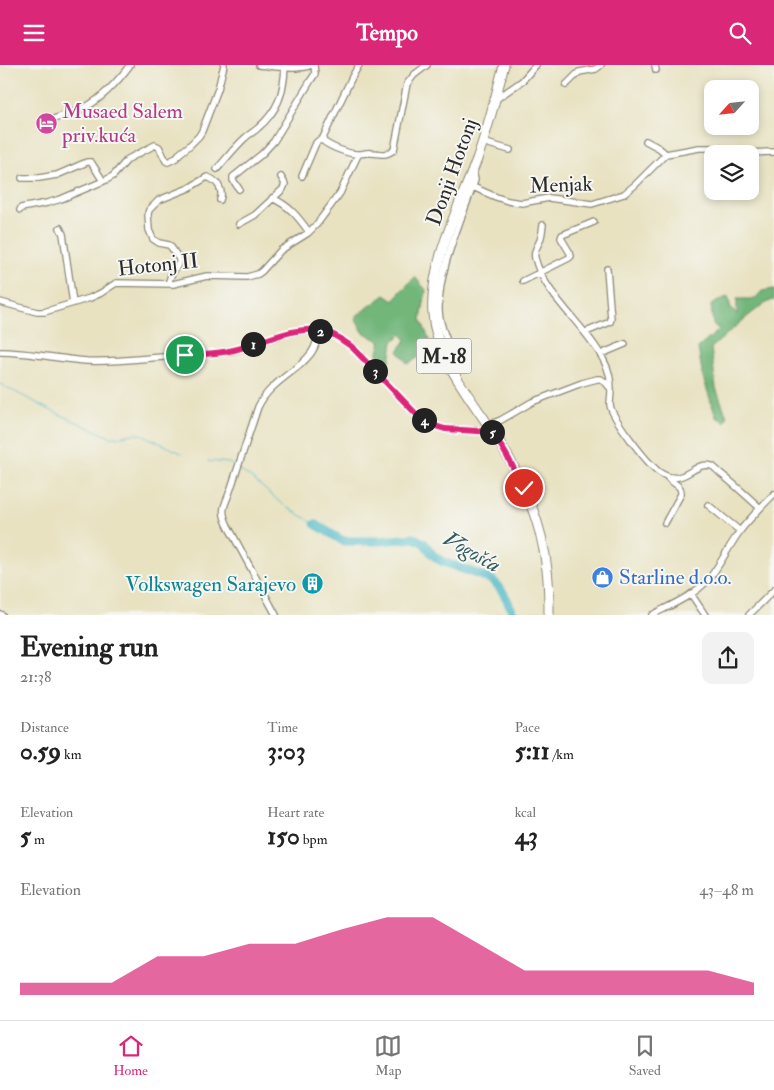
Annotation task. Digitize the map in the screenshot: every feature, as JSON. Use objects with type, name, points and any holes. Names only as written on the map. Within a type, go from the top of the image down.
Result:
[{"type":"main road","name":"Donji Hotonj","points":[[449,365],[434,327],[432,308],[435,277],[446,241],[472,173],[504,65]]},
{"type":"main road","name":"M-18","points":[[449,365],[491,429],[518,476],[532,507],[547,570],[549,615]]},
{"type":"street","points":[[45,122],[82,109],[95,101],[120,78],[130,65]]},
{"type":"street","points":[[20,210],[21,208],[61,199],[103,181],[113,176],[128,159],[156,145],[168,162],[172,161],[199,136],[218,89],[224,65]]},
{"type":"street","points":[[239,189],[233,177],[262,154],[274,141],[315,74],[312,65],[302,68],[259,65]]},
{"type":"street","points":[[302,176],[316,143],[322,140],[359,65]]},
{"type":"street","points":[[322,140],[330,147],[358,155],[364,153],[387,155],[394,151],[407,84],[414,75],[427,65]]},
{"type":"street","points":[[495,100],[522,81],[536,65]]},
{"type":"street","points":[[566,85],[579,72],[596,69],[601,65]]},
{"type":"street","points":[[217,169],[245,138],[268,119],[282,93],[285,67]]},
{"type":"street","points":[[646,141],[666,154],[707,148],[718,148],[743,153],[774,152]]},
{"type":"street","points":[[482,142],[510,150]]},
{"type":"street","name":"Menjak","points":[[473,187],[496,197],[522,203],[549,198],[592,204],[624,194],[636,185],[666,154]]},
{"type":"street","name":"Hotonj II","points":[[0,302],[37,312],[44,312],[90,298],[116,283],[173,284],[188,279],[208,276],[254,276],[262,271],[281,251],[309,232],[325,215],[340,193],[358,155]]},
{"type":"street","points":[[22,178],[57,175],[90,162],[103,181]]},
{"type":"street","points":[[449,365],[452,361],[452,355],[441,327],[439,311],[440,288],[453,242],[475,180],[472,173]]},
{"type":"street","points":[[168,284],[171,275],[179,263],[179,259],[169,245],[152,239],[149,230],[149,210],[159,200],[207,177],[218,185],[222,194],[220,200]]},
{"type":"street","points":[[239,224],[255,215],[283,189],[285,183],[281,177]]},
{"type":"street","points":[[272,198],[291,210],[309,232]]},
{"type":"street","points":[[523,281],[569,258],[571,256],[561,238],[562,235],[594,222]]},
{"type":"street","points":[[543,225],[541,239],[534,256],[541,272],[559,301],[586,332],[601,354],[609,372],[610,403],[615,418],[658,471],[672,478],[701,466],[712,466],[760,509]]},
{"type":"street","points":[[60,228],[63,233],[73,303]]},
{"type":"street","points":[[586,332],[610,322],[607,269]]},
{"type":"street","points":[[0,352],[27,353],[86,361],[121,360],[211,354],[234,350],[304,330],[328,332],[351,346],[420,418],[432,425],[445,429],[491,429],[501,420],[532,402],[597,379],[601,379],[611,389]]},
{"type":"street","points":[[276,615],[225,520],[223,511],[262,399],[276,383],[309,356],[316,345],[318,331]]},
{"type":"street","points":[[601,354],[625,344]]},
{"type":"street","points":[[665,523],[681,494],[679,486],[669,480],[666,475]]},
{"type":"street","points":[[652,615],[691,594],[707,581],[740,531],[774,494]]},
{"type":"street","points":[[708,505],[740,531]]},
{"type":"street","points":[[749,615],[774,590]]},
{"type":"street","points":[[691,594],[705,615]]},
{"type":"green space","points":[[415,277],[426,290],[421,320],[433,348],[408,364],[398,351],[406,340],[401,334],[393,342],[390,361],[377,355],[381,342],[363,332],[355,317],[385,295],[394,301]]},
{"type":"green space","points":[[774,289],[774,300],[752,313],[711,348],[716,388],[727,417],[725,422],[716,417],[703,377],[698,348],[719,330],[713,324],[711,305],[728,296],[731,309],[737,314],[737,299],[755,299],[762,291]]},
{"type":"waterway","points":[[0,384],[50,410],[110,437],[141,434],[181,453]]},
{"type":"waterway","points":[[208,461],[229,463],[235,467]]},
{"type":"waterway","points":[[239,470],[253,479],[282,504],[315,524]]},
{"type":"waterway","name":"Vogošća","points":[[315,524],[343,541],[381,541],[413,538],[418,540],[424,543],[433,555],[441,561],[495,582],[505,595],[514,615]]},
{"type":"place","name":"Musaed Salem priv.kuća","points":[[46,123]]},
{"type":"place","name":"Starline d.o.o.","points":[[603,577]]},
{"type":"place","name":"Volkswagen Sarajevo","points":[[312,584]]},
{"type":"route","points":[[185,355],[211,354],[234,350],[304,330],[328,332],[351,346],[420,418],[432,425],[445,429],[493,432],[524,488]]}]
